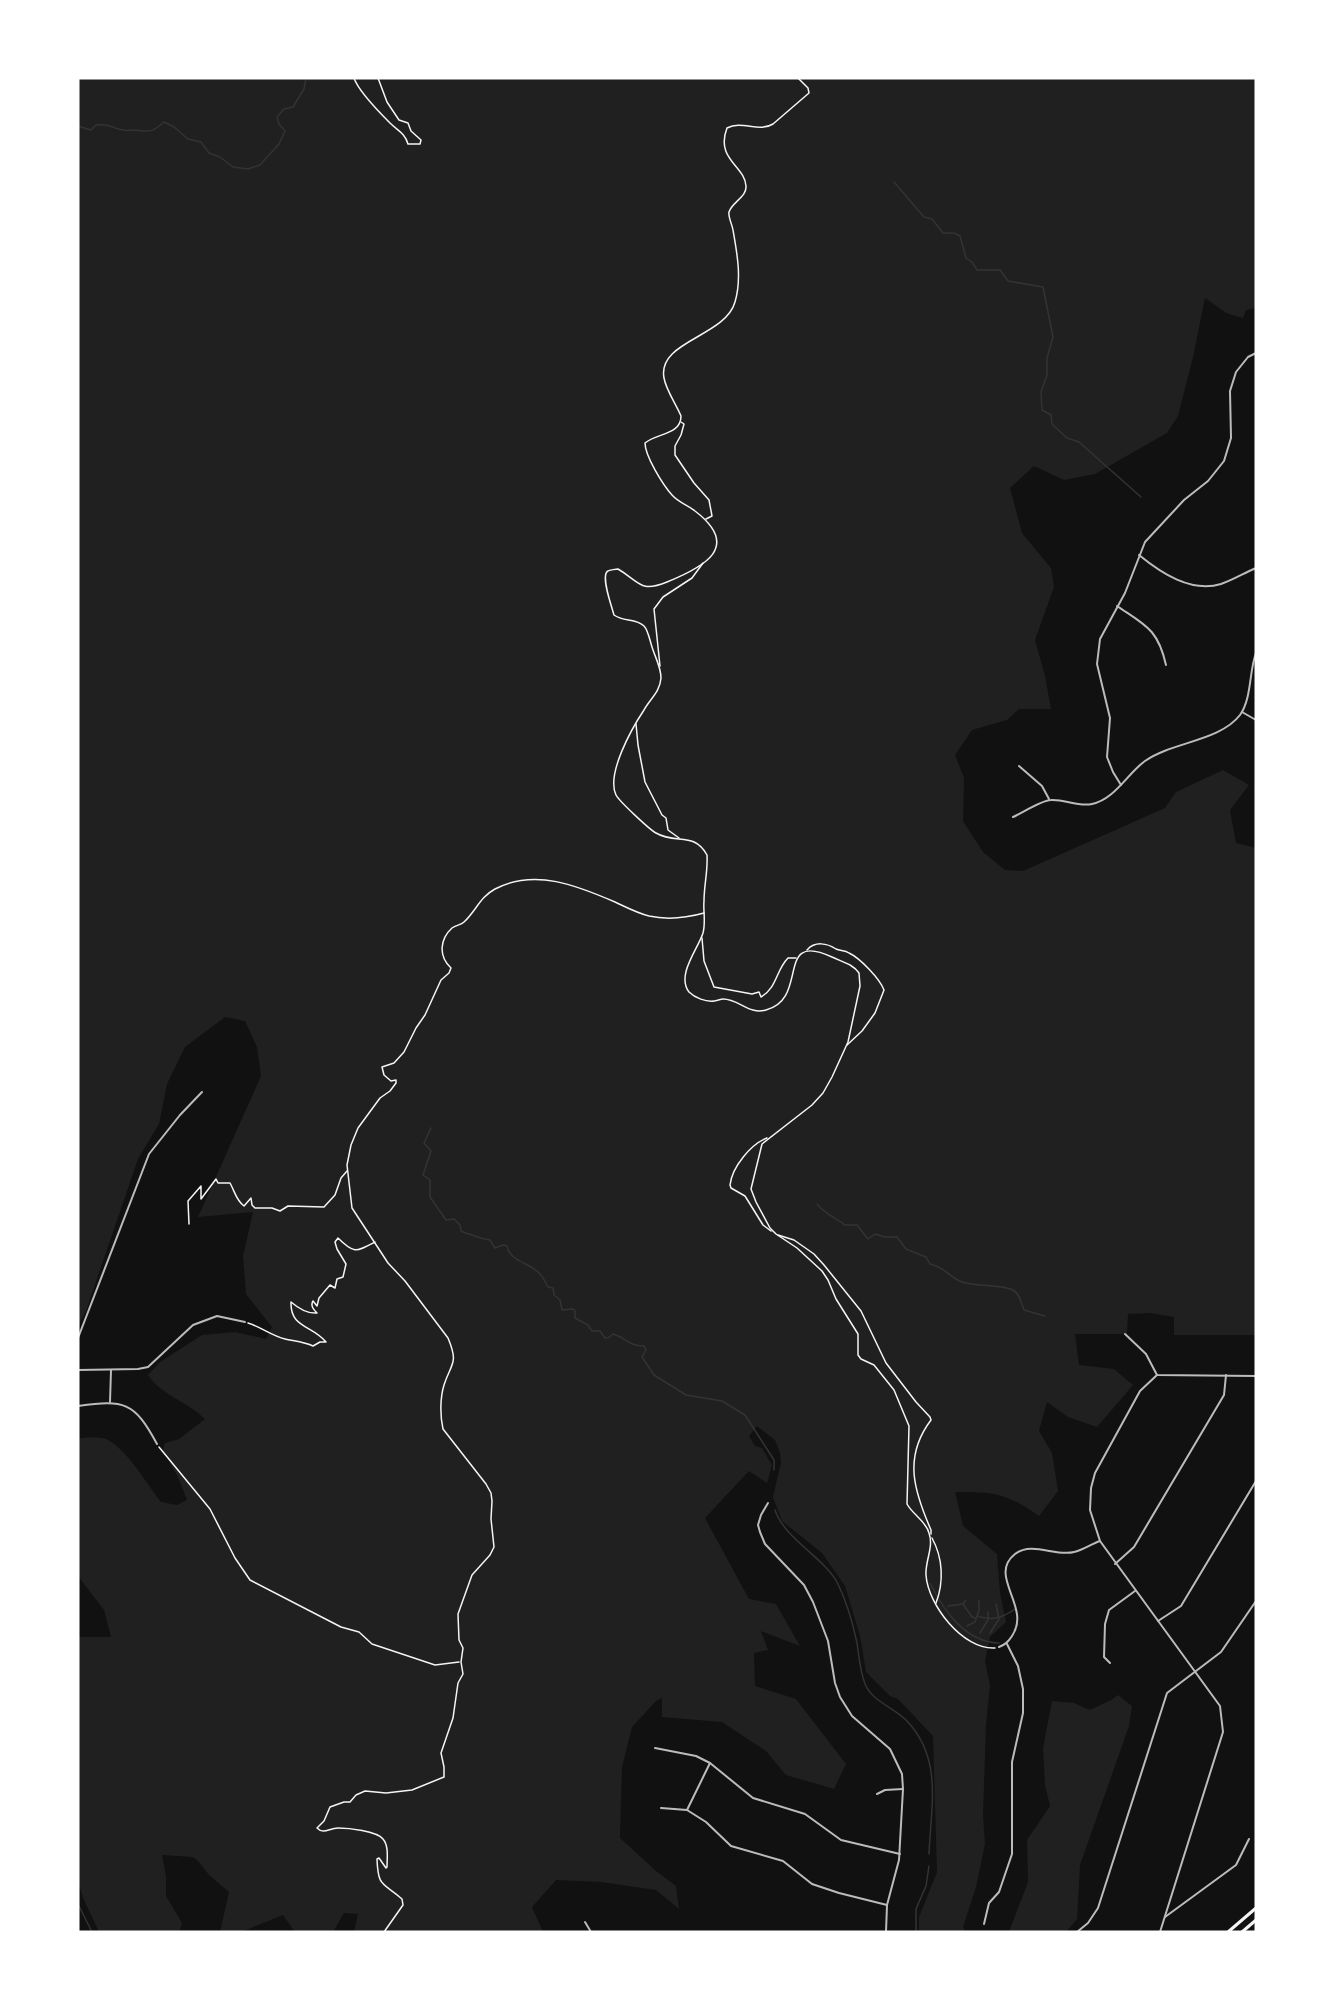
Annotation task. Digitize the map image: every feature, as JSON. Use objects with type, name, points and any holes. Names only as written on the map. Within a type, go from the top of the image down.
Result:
[{"type":"main road","points":[[1228,1932],[1256,1908]]},
{"type":"main road","points":[[1242,1932],[1256,1920]]},
{"type":"street","points":[[1121,785],[1107,757],[1110,718],[1097,664],[1100,639],[1125,593],[1145,542],[1184,500],[1208,481],[1224,461],[1231,438],[1230,391],[1236,372],[1248,357],[1256,353]]},
{"type":"street","points":[[1139,555],[1181,582],[1200,587],[1220,584],[1256,568]]},
{"type":"street","points":[[1117,606],[1148,627],[1156,636],[1166,665]]},
{"type":"street","points":[[1013,817],[1049,799],[1091,804],[1108,796],[1146,761],[1231,724],[1242,712],[1256,652]]},
{"type":"street","points":[[1242,712],[1256,720]]},
{"type":"street","points":[[1019,766],[1042,786],[1049,799]]},
{"type":"street","points":[[78,1338],[149,1154],[202,1092]]},
{"type":"street","points":[[78,1370],[148,1367],[193,1324],[217,1316],[245,1322]]},
{"type":"street","points":[[1125,1334],[1146,1354],[1157,1375]]},
{"type":"street","points":[[110,1402],[111,1370]]},
{"type":"street","points":[[1160,1932],[1223,1732],[1220,1706],[1100,1541],[1090,1510],[1091,1488],[1095,1473],[1140,1391],[1157,1375],[1256,1376]]},
{"type":"street","points":[[1115,1564],[1134,1547],[1224,1395],[1226,1375]]},
{"type":"street","points":[[78,1406],[110,1402],[129,1407],[144,1420],[157,1444]]},
{"type":"street","points":[[1158,1621],[1181,1606],[1256,1481]]},
{"type":"street","points":[[768,1503],[758,1526],[762,1538],[804,1585],[813,1602],[828,1641],[835,1683],[840,1697],[852,1716],[890,1749],[902,1774],[900,1854],[897,1875],[887,1905],[886,1932]]},
{"type":"street","points":[[999,1647],[1007,1644],[1015,1632],[1019,1619],[1006,1576],[1006,1568],[1012,1557],[1028,1549],[1073,1553],[1100,1541]]},
{"type":"street","points":[[1110,1663],[1104,1658],[1105,1624],[1109,1610],[1135,1591]]},
{"type":"street","points":[[1077,1932],[1088,1923],[1098,1908],[1167,1692],[1221,1652],[1256,1601]]},
{"type":"street","points":[[984,1924],[989,1903],[999,1892],[1012,1854],[1012,1762],[1023,1713],[1023,1689],[1018,1666],[1007,1644]]},
{"type":"street","points":[[655,1748],[696,1756],[710,1762],[753,1798],[805,1814],[841,1840],[900,1854]]},
{"type":"street","points":[[687,1810],[710,1762]]},
{"type":"street","points":[[877,1794],[885,1790],[903,1789]]},
{"type":"street","points":[[661,1808],[687,1810],[706,1822],[731,1846],[783,1861],[812,1884],[887,1905]]},
{"type":"street","points":[[1165,1917],[1236,1865],[1249,1839]]},
{"type":"street","points":[[585,1922],[591,1932]]},
{"type":"path","points":[[354,78],[357,87],[390,124],[406,137],[408,144],[420,144],[421,140],[411,131],[408,123],[399,120],[387,102],[378,78]]},
{"type":"path","points":[[660,670],[645,627],[638,622],[619,619],[614,615],[604,580],[605,573],[608,570],[618,569],[645,587],[654,587],[688,572],[715,553],[718,544],[715,533],[705,520],[672,495],[650,462],[645,443],[651,438],[672,431],[681,422],[681,416],[664,378],[667,360],[682,345],[721,323],[735,303],[739,269],[729,210],[745,192],[746,186],[743,177],[726,152],[724,137],[727,128],[739,124],[767,128],[809,93],[808,88],[798,78]]},
{"type":"path","points":[[681,422],[684,428],[675,446],[675,455],[709,500],[712,516],[705,520]]},
{"type":"path","points":[[703,563],[692,579],[663,597],[654,609],[661,678],[657,693],[636,722],[616,767],[613,779],[617,797],[655,833],[691,840],[702,845],[707,855],[702,936],[704,961],[714,987],[752,994],[759,992],[761,997],[769,993],[773,987],[783,963],[788,958],[797,958]]},
{"type":"path","points":[[636,722],[646,785],[662,815],[666,818],[669,830],[679,839]]},
{"type":"path","points":[[384,1932],[403,1905],[402,1899],[387,1890],[379,1878],[377,1859],[380,1858],[383,1866],[387,1867],[387,1846],[383,1838],[375,1833],[351,1829],[335,1828],[326,1832],[316,1828],[324,1821],[330,1808],[350,1802],[356,1795],[365,1791],[386,1793],[412,1790],[444,1777],[441,1753],[453,1718],[458,1683],[463,1674],[460,1662],[463,1648],[459,1640],[458,1614],[472,1575],[494,1547],[490,1519],[491,1493],[443,1429],[441,1420],[444,1383],[454,1360],[453,1349],[448,1338],[405,1281],[388,1263],[352,1208],[347,1170],[351,1145],[358,1128],[380,1098],[396,1083],[396,1080],[390,1081],[384,1075],[382,1067],[394,1063],[404,1052],[441,980],[449,973],[451,968],[444,961],[443,954],[442,941],[445,935],[454,926],[464,923],[486,895],[497,888],[516,882],[541,879],[583,889],[650,916],[688,917],[704,913]]},
{"type":"path","points":[[702,936],[689,963],[685,980],[686,987],[691,994],[700,999],[713,1001],[723,999],[755,1011],[765,1011],[787,995],[797,958],[816,944],[830,944],[839,950],[850,952],[869,969],[884,990],[874,1013],[862,1031],[847,1045]]},
{"type":"path","points":[[807,950],[815,950],[850,964],[859,973],[860,986],[847,1045],[823,1093],[812,1105],[762,1144],[751,1189],[766,1222],[776,1234],[794,1240],[814,1254],[861,1311],[886,1363],[930,1417],[931,1420],[923,1430],[913,1463],[918,1494],[931,1530],[926,1577],[936,1604],[950,1624],[972,1644],[986,1648],[999,1647]]},
{"type":"path","points":[[770,1137],[758,1142],[747,1153],[735,1171],[731,1188],[744,1196],[763,1225],[797,1248],[822,1271],[858,1334],[858,1355],[861,1359],[874,1365],[894,1390],[909,1426],[907,1504],[927,1527],[935,1544],[942,1575],[936,1604]]},
{"type":"path","points":[[189,1224],[189,1202],[201,1186],[201,1199],[216,1179],[218,1183],[230,1184],[241,1205],[244,1206],[251,1198],[255,1208],[280,1211],[288,1206],[324,1207],[335,1195],[341,1178],[347,1170]]},
{"type":"path","points":[[245,1322],[283,1339],[313,1346],[326,1342],[322,1337],[297,1322],[291,1313],[291,1302],[297,1307],[316,1314],[312,1308],[313,1301],[317,1306],[319,1298],[330,1284],[334,1288],[337,1279],[343,1277],[346,1264],[337,1249],[335,1242],[338,1238],[352,1251],[359,1251],[375,1242]]},
{"type":"path","points":[[157,1444],[210,1509],[235,1558],[250,1580],[341,1627],[359,1632],[372,1644],[435,1665],[460,1662]]},
{"type":"shaded area","points":[[78,78],[1256,78],[1256,308],[1246,310],[1243,318],[1226,313],[1205,298],[1178,416],[1167,433],[1095,474],[1064,480],[1034,466],[1010,488],[1022,533],[1051,568],[1054,587],[1035,640],[1051,709],[1019,709],[1007,720],[972,730],[955,755],[964,778],[963,821],[983,852],[1005,870],[1023,871],[1165,808],[1176,792],[1223,770],[1249,785],[1230,810],[1236,843],[1256,848],[1256,1335],[1174,1335],[1174,1317],[1150,1313],[1128,1314],[1127,1334],[1075,1334],[1079,1365],[1114,1369],[1133,1385],[1097,1427],[1068,1417],[1047,1402],[1039,1431],[1052,1453],[1058,1491],[1039,1516],[1000,1495],[955,1492],[963,1526],[997,1554],[1000,1593],[1006,1622],[990,1637],[985,1661],[990,1685],[986,1725],[983,1815],[985,1844],[976,1887],[963,1927],[966,1932],[919,1932],[919,1917],[937,1872],[933,1736],[898,1699],[890,1696],[866,1672],[860,1636],[845,1586],[822,1553],[782,1521],[773,1497],[781,1463],[780,1453],[775,1440],[757,1426],[749,1436],[755,1446],[762,1448],[772,1465],[767,1483],[749,1471],[705,1518],[749,1599],[776,1604],[800,1646],[761,1631],[768,1650],[754,1653],[755,1686],[796,1699],[846,1764],[834,1789],[786,1775],[766,1751],[722,1722],[662,1717],[662,1698],[656,1701],[632,1727],[622,1767],[620,1838],[676,1886],[679,1909],[656,1890],[601,1882],[556,1880],[532,1907],[543,1932],[354,1932],[358,1914],[344,1913],[333,1932],[295,1932],[283,1915],[241,1932],[220,1932],[229,1892],[193,1857],[162,1855],[166,1876],[166,1896],[182,1923],[179,1932],[99,1932],[78,1882],[78,1637],[111,1637],[104,1610],[78,1576],[78,1439],[90,1437],[107,1439],[118,1447],[161,1502],[177,1505],[187,1500],[178,1477],[163,1451],[165,1443],[179,1439],[205,1419],[160,1388],[148,1375],[160,1362],[202,1335],[235,1332],[266,1339],[272,1327],[246,1294],[243,1256],[253,1212],[198,1217],[261,1076],[257,1047],[245,1021],[225,1017],[185,1047],[167,1084],[159,1124],[138,1159],[86,1311],[78,1326]]},
{"type":"shaded area","points":[[1118,1695],[1132,1706],[1129,1726],[1080,1865],[1077,1919],[1066,1932],[1009,1932],[1028,1882],[1027,1840],[1050,1806],[1045,1785],[1043,1748],[1052,1701],[1074,1703],[1090,1710]]},
{"type":"waterway","points":[[78,126],[91,130],[96,125],[105,125],[116,129],[147,131],[153,130],[164,122],[188,139],[201,142],[209,153],[220,157],[233,167],[248,169],[260,165],[279,144],[285,131],[277,117],[284,109],[293,107],[304,89],[306,78]]},
{"type":"waterway","points":[[894,182],[924,217],[932,219],[943,233],[954,233],[960,236],[966,258],[977,270],[1000,270],[1008,281],[1043,287],[1053,337],[1047,358],[1047,375],[1041,392],[1042,410],[1051,415],[1052,424],[1067,438],[1079,442],[1141,497]]},
{"type":"waterway","points":[[431,1128],[424,1143],[431,1151],[423,1175],[430,1180],[430,1197],[446,1220],[454,1219],[460,1225],[461,1231],[490,1240],[495,1248],[507,1246],[512,1256],[536,1270],[548,1287],[553,1288],[554,1295],[560,1300],[562,1310],[573,1309],[575,1318],[588,1325],[592,1331],[600,1331],[605,1338],[613,1334],[634,1345],[644,1346],[646,1350],[642,1357],[654,1375],[686,1395],[722,1401],[745,1415],[774,1460],[774,1470]]},
{"type":"waterway","points":[[817,1204],[845,1225],[857,1225],[868,1239],[875,1234],[897,1237],[906,1249],[926,1257],[930,1264],[958,1280],[968,1284],[1013,1290],[1019,1296],[1024,1310],[1045,1316]]},
{"type":"waterway","points":[[775,1510],[787,1530],[823,1564],[837,1582],[851,1620],[862,1674],[868,1690],[906,1720],[918,1735],[925,1750],[932,1783],[929,1854]]},
{"type":"waterway","points":[[930,1583],[949,1614],[966,1631],[976,1637],[999,1643]]},
{"type":"waterway","points":[[948,1606],[963,1604],[966,1600]]},
{"type":"waterway","points":[[967,1626],[975,1622],[979,1600]]},
{"type":"waterway","points":[[963,1604],[975,1618]]},
{"type":"waterway","points":[[990,1633],[999,1619],[996,1604]]},
{"type":"waterway","points":[[977,1616],[997,1618],[1015,1609]]},
{"type":"waterway","points":[[980,1633],[988,1620],[988,1612]]},
{"type":"waterway","points":[[916,1932],[916,1909],[926,1886],[929,1866]]},
{"type":"waterway","points":[[78,1904],[92,1932]]}]
